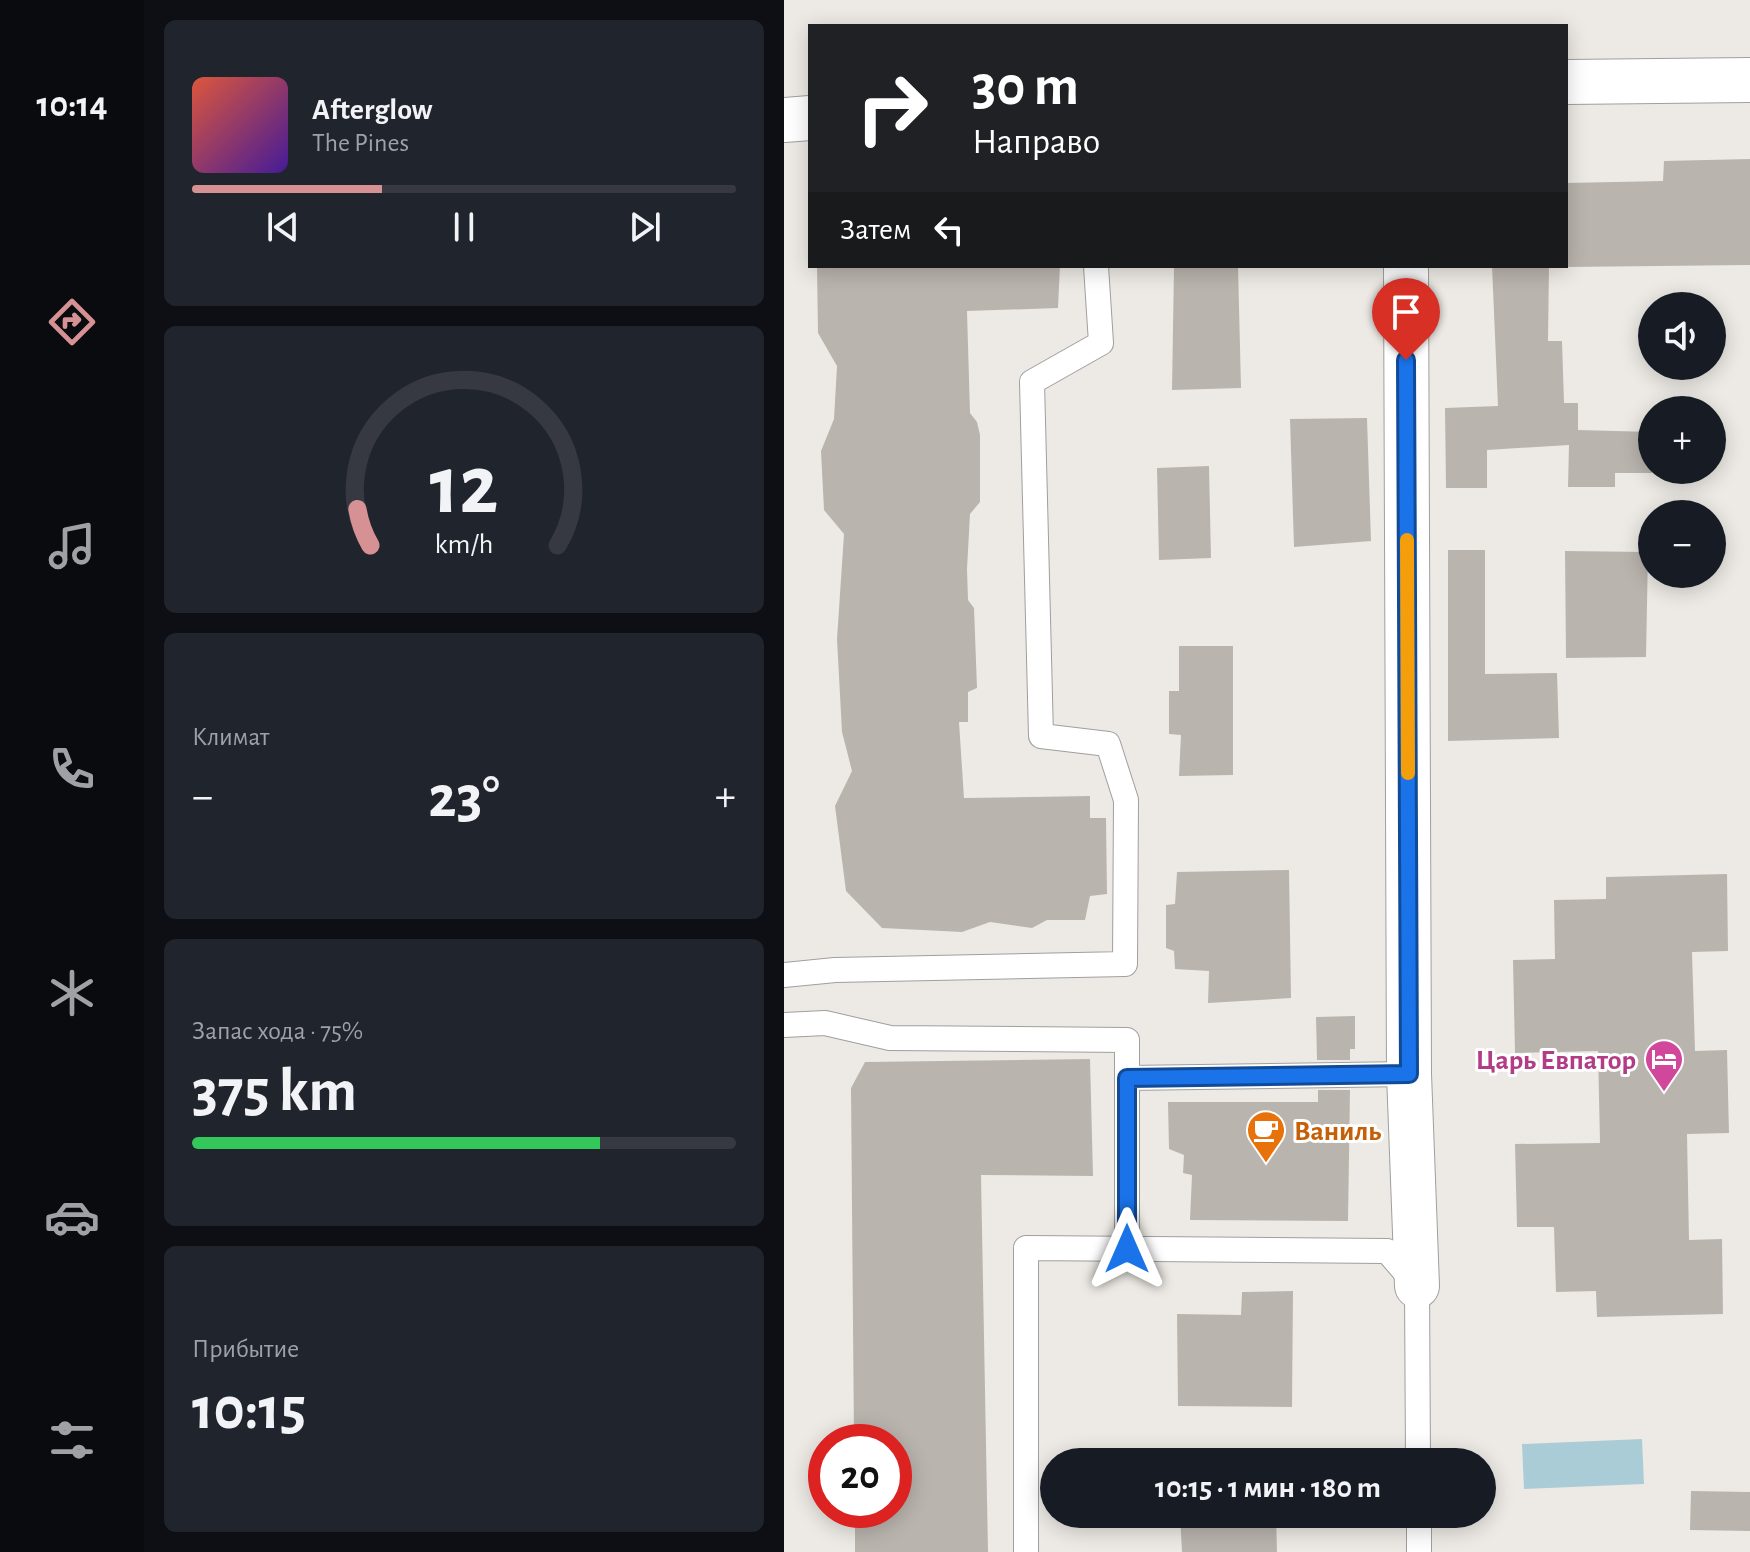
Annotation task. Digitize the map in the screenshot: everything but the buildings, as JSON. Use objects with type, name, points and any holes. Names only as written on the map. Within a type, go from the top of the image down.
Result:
[{"type":"street","points":[[1568,82],[1750,80]]},
{"type":"street","points":[[784,120],[808,118]]},
{"type":"street","points":[[1406,268],[1409,1074],[1417,1286]]},
{"type":"lane","points":[[784,975],[835,970],[1125,964],[1126,800],[1108,744],[1041,736],[1032,382],[1101,343],[1096,268]]},
{"type":"lane","points":[[784,1025],[825,1023],[890,1038],[1127,1040],[1127,1249]]},
{"type":"lane","points":[[1127,1078],[1409,1074]]},
{"type":"lane","points":[[1026,1552],[1026,1248],[1387,1251],[1417,1286],[1418,1448]]},
{"type":"lane","points":[[1419,1528],[1419,1552]]},
{"type":"water","points":[[1642,1439],[1644,1484],[1524,1489],[1522,1444]]},
{"type":"slow traffic","points":[[1407,540],[1408,773]]},
{"type":"place","name":"Царь Евпатор","points":[[1664,1093]]},
{"type":"place","name":"Ваниль","points":[[1266,1164]]},
{"type":"route","points":[[1127,1249],[1127,1078],[1409,1074],[1406,360]]}]
